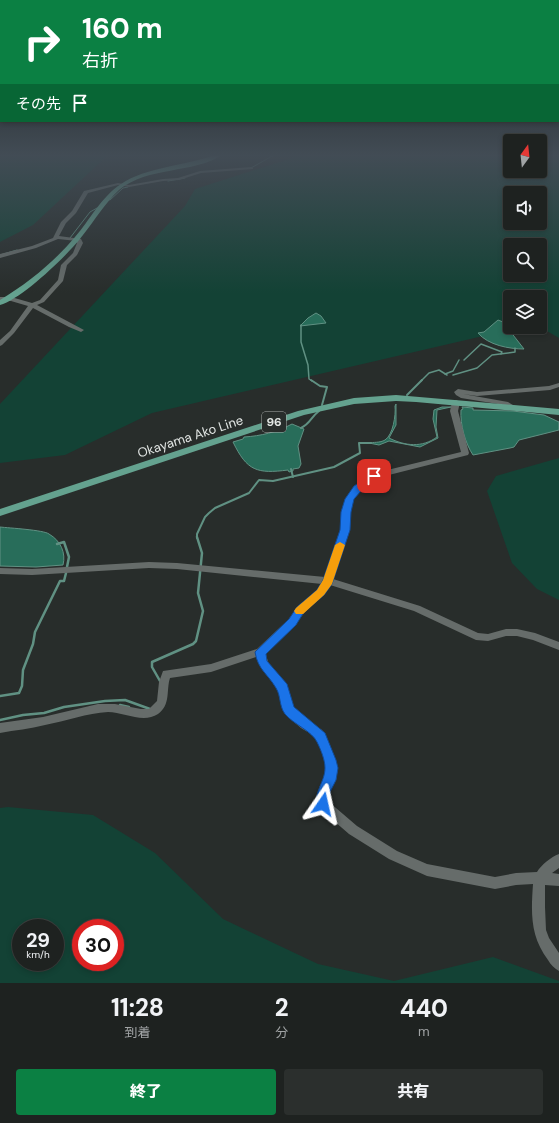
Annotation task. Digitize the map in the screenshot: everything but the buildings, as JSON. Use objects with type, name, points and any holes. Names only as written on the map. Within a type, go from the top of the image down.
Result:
[{"type":"main road","points":[[0,303],[48,267],[72,238],[107,201]]},
{"type":"main road","name":"Okayama Ako Line","points":[[0,513],[301,413],[337,404],[380,398],[416,398],[559,412]]},
{"type":"street","points":[[56,238],[64,222],[74,212],[81,201]]},
{"type":"street","points":[[0,256],[34,247],[56,238],[72,238],[80,243],[76,254],[64,265],[60,280],[42,301],[32,305],[12,332],[0,344]]},
{"type":"street","points":[[0,299],[7,299],[32,305],[81,330]]},
{"type":"street","points":[[512,407],[506,403],[463,397],[457,392],[477,394],[550,388],[559,385]]},
{"type":"street","points":[[0,728],[108,708],[121,708],[145,715],[152,714],[158,709],[164,696],[164,678],[167,674],[210,668],[260,652],[321,592],[328,581],[345,530],[346,512],[350,499],[357,488],[374,476],[465,453],[454,411],[456,402]]},
{"type":"street","points":[[0,571],[32,572],[149,565],[201,568],[328,581],[417,608],[476,636],[486,639],[508,632],[534,636],[559,646]]},
{"type":"street","points":[[260,652],[262,662],[282,687],[287,706],[290,711],[321,737],[332,768],[330,780],[323,792],[323,804],[344,823],[393,855],[427,870],[495,883],[516,879],[559,880]]},
{"type":"street","points":[[559,860],[543,873],[540,879],[540,931],[546,947],[559,964]]},
{"type":"shaded area","points":[[0,201],[59,201],[33,225],[0,242]]},
{"type":"shaded area","points":[[188,201],[503,201],[503,230],[547,230],[547,201],[559,201],[559,338],[547,331],[547,290],[503,290],[503,331],[152,413],[65,455],[0,463],[0,404],[185,206]]},
{"type":"shaded area","points":[[316,313],[321,316],[326,323],[300,326],[308,318]]},
{"type":"shaded area","points":[[498,320],[503,322],[503,334],[512,334],[524,349],[499,346],[487,341],[478,333],[484,332]]},
{"type":"shaded area","points":[[396,404],[396,425],[389,438],[401,443],[413,445],[431,441],[437,437],[433,419],[434,410],[442,407],[451,407],[437,410],[436,427],[438,438],[420,447],[389,441],[379,445],[369,443],[381,442],[388,437],[393,424]]},
{"type":"shaded area","points":[[462,407],[473,408],[473,410],[513,411],[544,415],[559,422],[559,430],[519,440],[514,447],[473,455],[468,445],[461,421]]},
{"type":"shaded area","points":[[292,424],[304,429],[298,446],[301,464],[299,468],[293,469],[293,471],[261,471],[254,468],[248,465],[243,459],[233,442],[243,439],[244,437],[263,435]]},
{"type":"shaded area","points":[[559,458],[559,600],[537,589],[512,563],[487,491],[496,476]]},
{"type":"shaded area","points":[[0,527],[34,530],[49,534],[57,540],[62,548],[64,556],[63,565],[36,567],[0,566]]},
{"type":"shaded area","points":[[8,807],[93,815],[155,853],[223,919],[318,964],[394,981],[493,957],[559,981],[559,983],[0,983],[0,808]]},
{"type":"waterway","points":[[70,238],[90,212],[97,208]]},
{"type":"waterway","points":[[0,255],[17,250]]},
{"type":"waterway","points":[[301,325],[301,342],[308,365],[309,379],[312,381]]},
{"type":"waterway","points":[[464,360],[481,344],[502,352],[501,354]]},
{"type":"waterway","points":[[501,354],[515,352],[515,348]]},
{"type":"waterway","points":[[453,375],[477,368],[492,355],[501,354]]},
{"type":"waterway","points":[[445,374],[453,371],[459,360]]},
{"type":"waterway","points":[[407,395],[429,373],[439,370],[445,374]]},
{"type":"waterway","points":[[311,380],[320,386],[327,387],[322,405]]},
{"type":"waterway","points":[[301,428],[319,411]]},
{"type":"waterway","points":[[293,476],[334,467],[360,453],[359,443],[371,443]]},
{"type":"waterway","points":[[291,469],[293,476]]},
{"type":"waterway","points":[[197,537],[205,517],[209,513],[215,508],[249,493],[259,480],[273,481],[293,476]]},
{"type":"waterway","points":[[160,681],[152,667],[152,662],[193,644],[196,641],[203,611],[198,593],[202,553],[197,537]]},
{"type":"waterway","points":[[57,544],[64,542],[69,557],[67,567]]},
{"type":"waterway","points":[[0,696],[19,693],[22,686],[23,670],[33,644],[35,632],[60,581],[64,581],[66,573]]},
{"type":"waterway","points":[[0,720],[23,715],[44,713],[64,707],[105,701],[125,700],[150,709]]},
{"type":"waterway","points":[[120,705],[129,707]]},
{"type":"slow traffic","points":[[300,611],[321,592],[328,581],[340,545]]},
{"type":"route","points":[[323,804],[323,792],[330,780],[332,768],[321,737],[290,711],[287,706],[285,693],[282,687],[262,662],[260,652],[269,645],[292,622],[301,610],[321,592],[328,581],[345,530],[346,512],[350,499],[357,488],[374,476]]}]
